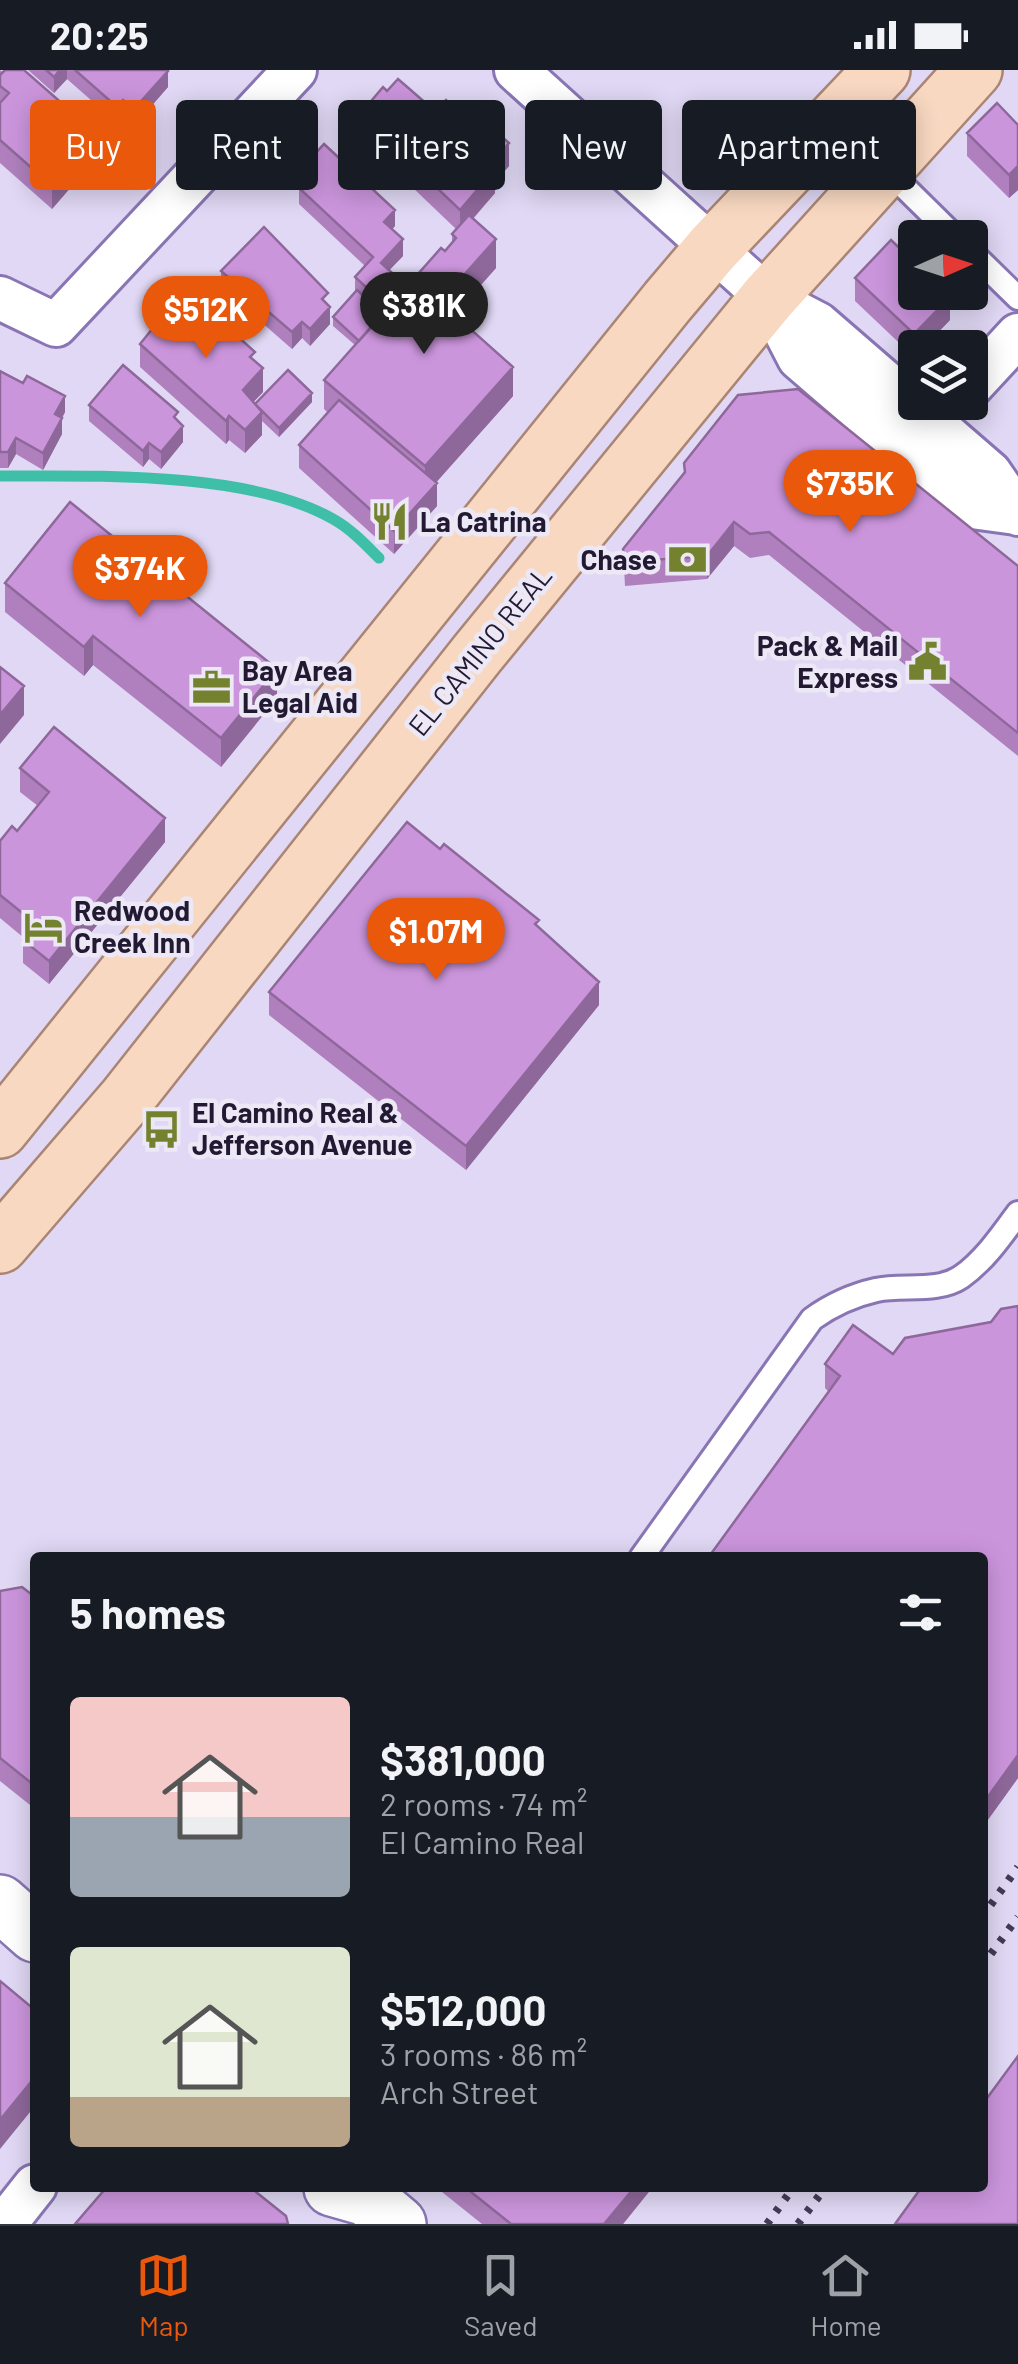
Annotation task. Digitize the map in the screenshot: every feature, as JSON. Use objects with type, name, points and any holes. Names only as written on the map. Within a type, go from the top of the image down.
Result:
[{"type":"main road","points":[[2,1124],[713,248],[882,70]]},
{"type":"main road","name":"EL CAMINO REAL","points":[[916,136],[974,70]]},
{"type":"main road","name":"EL CAMINO REAL","points":[[0,1245],[126,1099],[486,641],[768,298],[868,190]]},
{"type":"main road","points":[[0,1903],[30,1930]]},
{"type":"main road","points":[[317,2192],[328,2224]]},
{"type":"main road","points":[[346,2192],[367,2198],[398,2224]]},
{"type":"street","points":[[0,298],[56,324],[295,70]]},
{"type":"street","points":[[516,70],[768,298],[818,324],[898,381]]},
{"type":"street","points":[[768,298],[798,358],[972,507],[1017,513]]},
{"type":"street","points":[[988,368],[1018,336]]},
{"type":"street","points":[[950,420],[1017,513]]},
{"type":"street","points":[[6,2224],[30,2192]]},
{"type":"lane","points":[[907,190],[937,220]]},
{"type":"lane","points":[[988,269],[1018,298]]},
{"type":"lane","points":[[644,1552],[812,1319],[826,1309],[877,1290],[938,1285],[960,1278],[996,1243],[1018,1212]]},
{"type":"building","points":[[5,70],[24,70],[58,100],[30,100],[30,167],[0,140],[0,103],[9,93],[0,86],[0,75]]},
{"type":"building","points":[[75,70],[168,71],[142,100],[109,100]]},
{"type":"building","points":[[398,79],[422,100],[372,100],[383,87],[387,91]]},
{"type":"building","points":[[997,103],[1018,125],[1018,166],[1009,175],[967,133]]},
{"type":"building","points":[[324,144],[338,157],[338,190],[373,190],[395,210],[384,222],[403,239],[381,263],[400,280],[381,301],[355,277],[373,257],[301,190],[318,190],[318,151]]},
{"type":"building","points":[[439,190],[477,190],[460,210]]},
{"type":"building","points":[[469,215],[496,239],[440,302],[513,367],[425,466],[324,380],[441,248],[445,251],[456,238],[452,234]]},
{"type":"building","points":[[264,227],[328,293],[322,299],[330,307],[310,329],[302,322],[292,332],[221,271]]},
{"type":"building","points":[[891,240],[898,247],[898,310],[937,310],[918,330],[910,330],[855,278]]},
{"type":"building","points":[[357,290],[383,314],[359,341],[333,317]]},
{"type":"building","points":[[179,296],[211,324],[215,320],[225,325],[255,352],[250,357],[263,368],[243,390],[262,412],[245,430],[229,416],[226,421],[140,344]]},
{"type":"building","points":[[123,365],[178,412],[174,417],[183,426],[161,452],[149,443],[143,451],[89,405]]},
{"type":"building","points":[[288,370],[312,393],[279,428],[255,404]]},
{"type":"building","points":[[0,371],[23,383],[27,376],[65,396],[55,414],[62,418],[43,453],[16,438],[8,452],[0,452]]},
{"type":"building","points":[[798,389],[1018,566],[1018,733],[769,532],[750,534],[734,522],[707,556],[625,562],[623,549],[685,472],[684,463],[738,395]]},
{"type":"building","points":[[339,400],[437,483],[394,531],[299,445]]},
{"type":"building","points":[[70,502],[277,669],[221,738],[93,636],[84,647],[5,583]]},
{"type":"building","points":[[0,667],[24,686],[0,715]]},
{"type":"building","points":[[54,727],[165,818],[49,961],[23,940],[36,924],[0,895],[0,841],[12,826],[17,831],[49,792],[20,768]]},
{"type":"building","points":[[407,822],[440,849],[444,844],[539,920],[535,924],[599,982],[466,1146],[269,992]]},
{"type":"building","points":[[1018,1306],[1018,1755],[988,1797],[988,1552],[712,1552],[840,1376],[825,1364],[853,1325],[893,1354],[905,1338],[991,1322],[1001,1309]]},
{"type":"building","points":[[22,1587],[30,1593],[30,1782],[0,1758],[0,1591]]},
{"type":"building","points":[[0,1981],[30,2006],[30,2083],[0,2120]]},
{"type":"building","points":[[1018,2056],[1018,2224],[895,2224],[918,2192],[988,2192],[988,2097]]},
{"type":"building","points":[[103,2192],[256,2192],[286,2216],[288,2224],[75,2224]]},
{"type":"building","points":[[471,2192],[631,2192],[604,2224],[511,2224]]},
{"type":"waterway","points":[[0,476],[125,477],[216,484],[259,492],[298,503],[333,519],[379,558]]},
{"type":"railway","points":[[988,1909],[1018,1867]]},
{"type":"railway","points":[[988,1958],[1018,1917]]},
{"type":"railway","points":[[767,2224],[790,2192]]},
{"type":"railway","points":[[798,2224],[822,2192]]},
{"type":"place","name":"La Catrina","points":[[390,522]]},
{"type":"place","name":"Chase","points":[[687,560]]},
{"type":"place","name":"Pack & Mail Express","points":[[928,662]]},
{"type":"place","name":"Bay Area Legal Aid","points":[[212,687]]},
{"type":"place","name":"Redwood Creek Inn","points":[[44,927]]},
{"type":"place","name":"El Camino Real & Jefferson Avenue","points":[[162,1129]]}]
